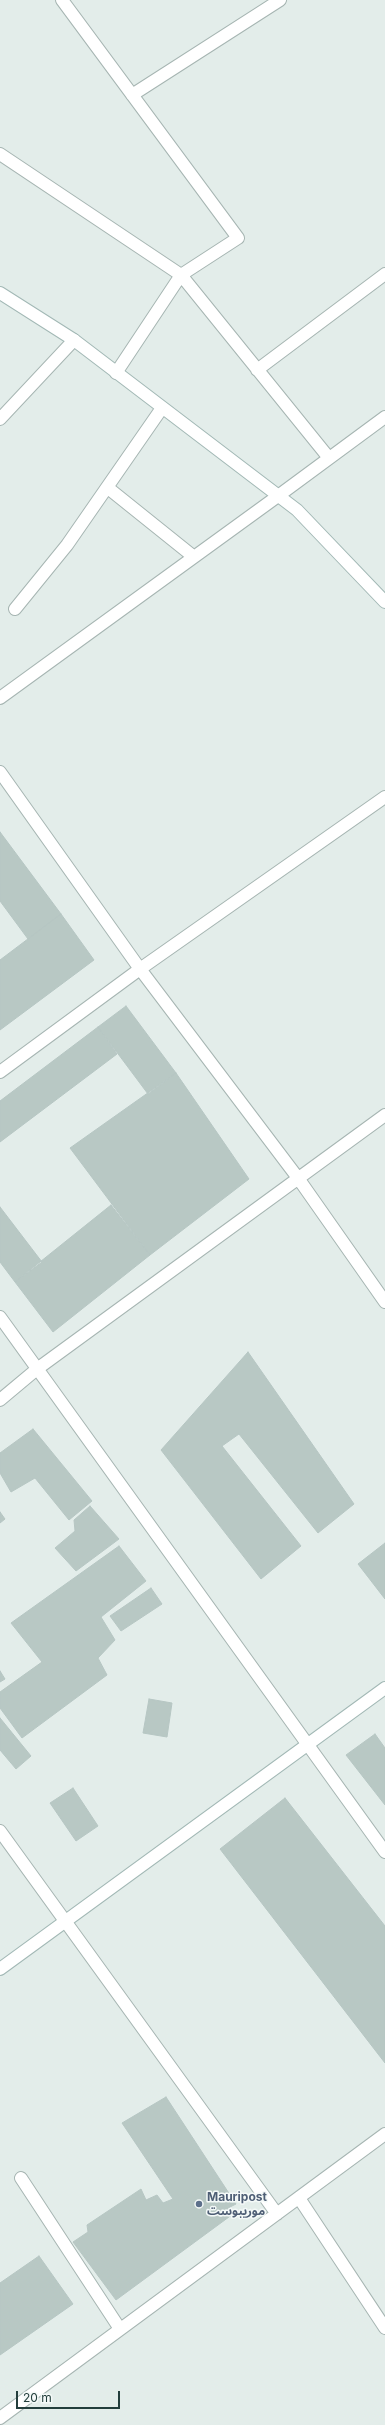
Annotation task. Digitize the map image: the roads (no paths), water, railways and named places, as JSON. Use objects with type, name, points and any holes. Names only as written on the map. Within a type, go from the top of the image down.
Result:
[{"type":"street","points":[[62,0],[238,238],[181,275],[116,373]]},
{"type":"street","points":[[132,95],[280,0]]},
{"type":"street","points":[[0,154],[181,275],[329,458]]},
{"type":"street","points":[[257,370],[385,274]]},
{"type":"street","points":[[0,292],[74,340],[297,510],[385,602]]},
{"type":"street","points":[[0,419],[74,340]]},
{"type":"street","points":[[15,608],[50,568],[108,488],[162,408]]},
{"type":"street","points":[[0,698],[385,417]]},
{"type":"street","points":[[108,488],[194,557]]},
{"type":"street","points":[[0,772],[140,969],[298,1178],[385,1302]]},
{"type":"street","points":[[0,1072],[140,969],[385,797]]},
{"type":"street","points":[[0,1400],[37,1369],[385,1115]]},
{"type":"street","points":[[0,1317],[385,1852]]},
{"type":"street","points":[[0,1969],[385,1688]]},
{"type":"street","points":[[0,1831],[277,2214]]},
{"type":"street","points":[[0,2418],[385,2134]]},
{"type":"street","points":[[21,2178],[120,2329]]},
{"type":"street","points":[[299,2198],[385,2328]]},
{"type":"place","name":"Mauripost موريبوست","points":[[199,2204]]}]
